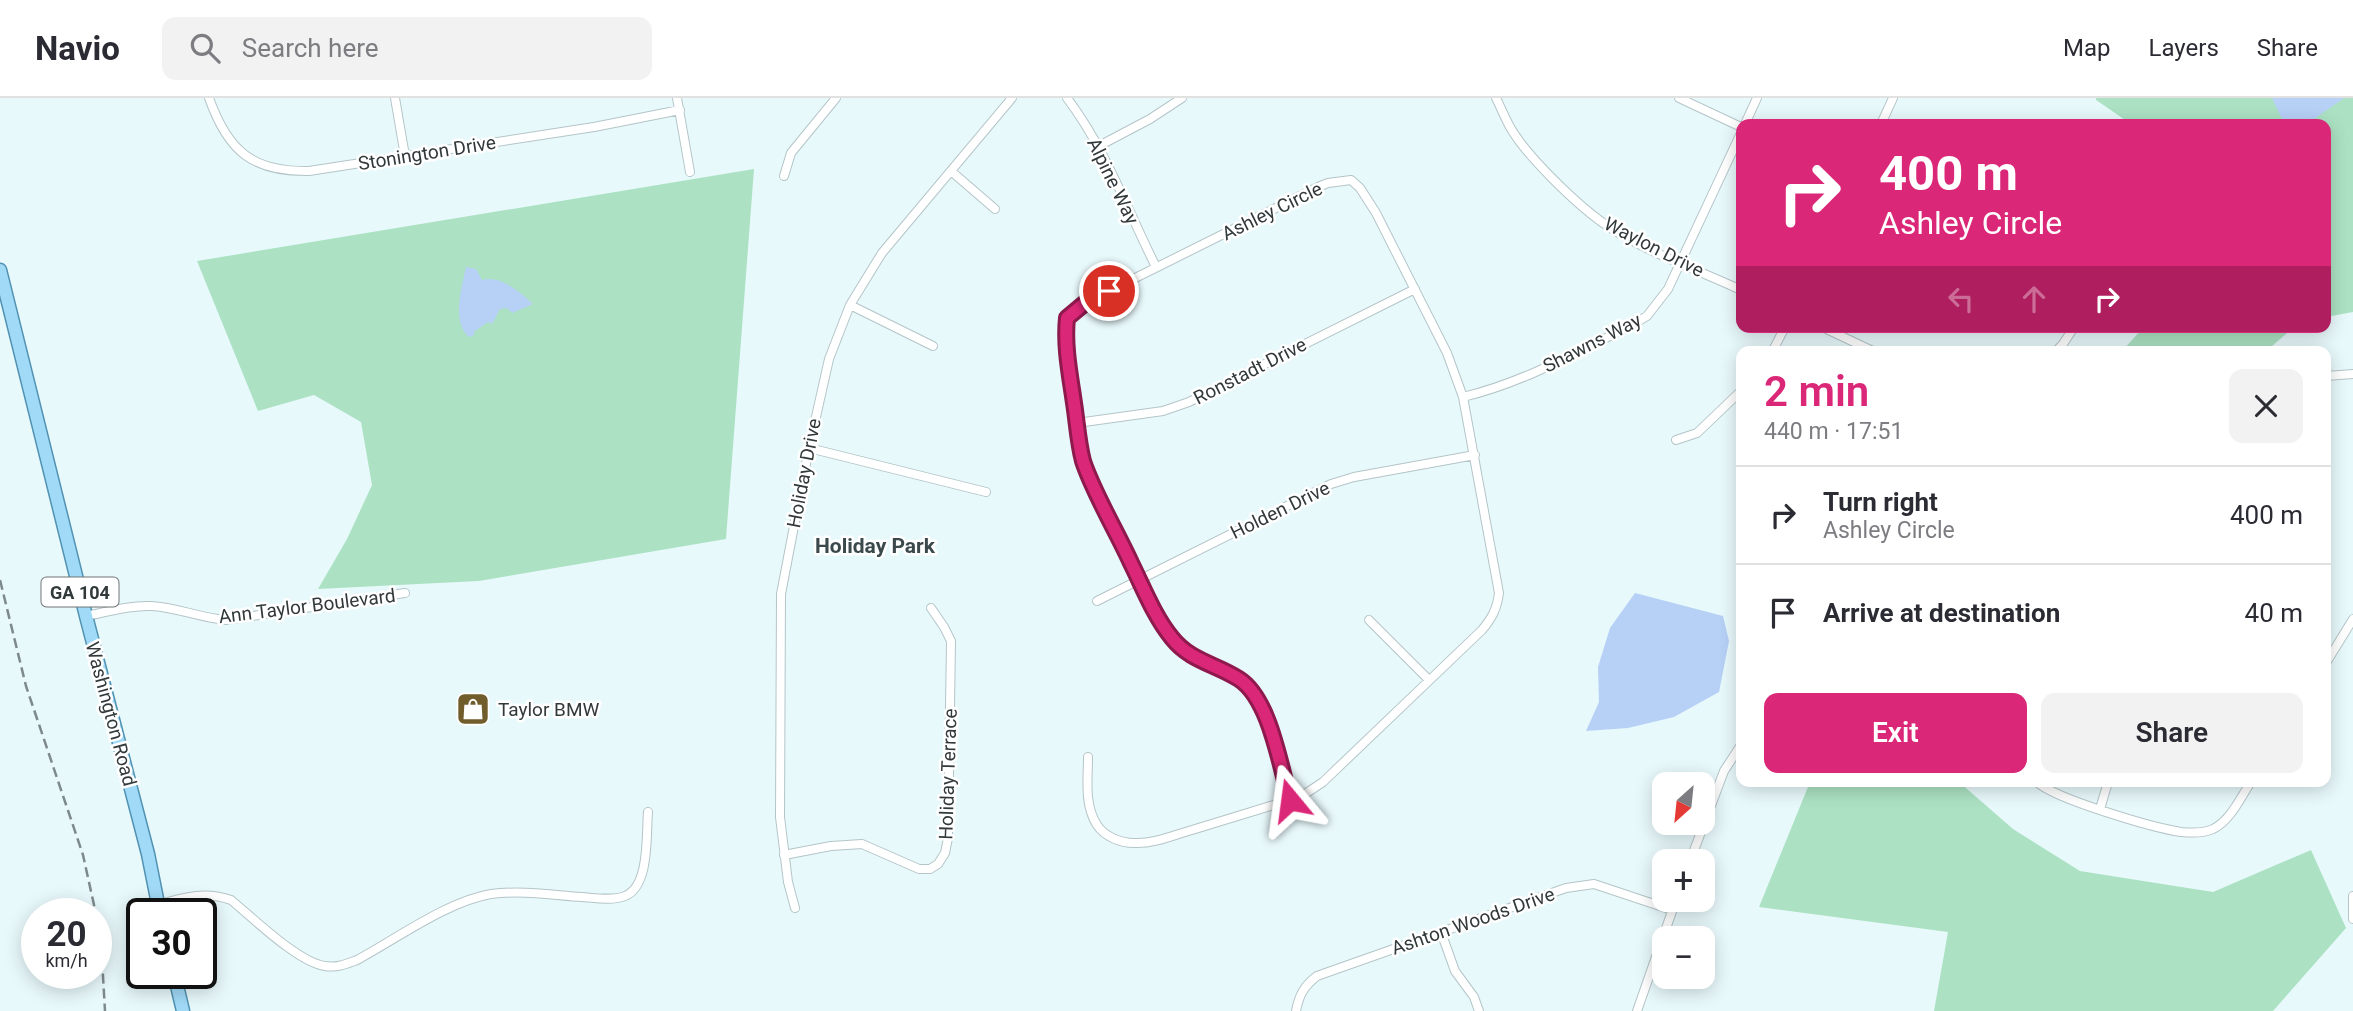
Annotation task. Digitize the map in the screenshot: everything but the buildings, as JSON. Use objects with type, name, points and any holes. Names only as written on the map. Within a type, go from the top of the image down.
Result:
[{"type":"main road","name":"Washington Road","points":[[0,270],[148,854],[157,898]]},
{"type":"main road","points":[[178,989],[183,1011]]},
{"type":"street","name":"Stonington Drive","points":[[209,98],[223,131],[234,146],[250,159],[268,168],[288,172],[594,127],[680,110]]},
{"type":"street","points":[[395,98],[405,156]]},
{"type":"street","points":[[677,98],[690,172]]},
{"type":"street","points":[[784,176],[791,153],[836,98]]},
{"type":"street","name":"Holiday Drive","points":[[795,908],[784,855],[780,817],[781,594],[829,359],[850,305],[882,253],[1012,98]]},
{"type":"street","name":"Alpine Way","points":[[1067,98],[1097,147],[1156,267]]},
{"type":"street","points":[[1097,147],[1150,119],[1181,98]]},
{"type":"street","name":"Waylon Drive","points":[[1496,98],[1527,152],[1585,209],[1609,227],[1736,288]]},
{"type":"street","points":[[1679,98],[1736,122]]},
{"type":"street","points":[[1746,119],[1757,98]]},
{"type":"street","points":[[1883,119],[1893,98]]},
{"type":"street","name":"Shawns Way","points":[[1463,397],[1520,380],[1647,316],[1668,289],[1736,144]]},
{"type":"street","points":[[951,171],[995,209]]},
{"type":"street","name":"Ashley Circle","points":[[1088,757],[1087,792],[1090,810],[1097,825],[1107,836],[1121,841],[1135,843],[1159,840],[1290,800],[1303,796],[1323,782],[1482,630],[1497,607],[1499,593],[1463,397],[1447,353],[1376,212],[1360,188],[1351,180],[1318,187],[1085,303],[1067,318],[1066,342],[1084,463],[1163,626],[1178,645],[1199,661],[1224,670],[1242,681],[1254,694],[1271,734],[1290,800]]},
{"type":"street","name":"Ronstadt Drive","points":[[1077,423],[1163,411],[1189,402],[1415,289]]},
{"type":"street","points":[[850,305],[933,346]]},
{"type":"street","points":[[1835,333],[1862,346]]},
{"type":"street","points":[[2331,376],[2353,374]]},
{"type":"street","points":[[1676,440],[1697,433],[1736,396]]},
{"type":"street","points":[[809,448],[986,492]]},
{"type":"street","name":"Holden Drive","points":[[1097,601],[1331,484],[1354,477],[1475,455]]},
{"type":"street","name":"Ann Taylor Boulevard","points":[[86,616],[151,606],[209,619],[226,620],[405,593]]},
{"type":"street","name":"Holiday Terrace","points":[[784,855],[831,846],[862,844],[919,869],[930,869],[938,864],[945,853],[949,819],[951,641],[931,608]]},
{"type":"street","points":[[1369,620],[1430,680]]},
{"type":"street","points":[[2331,655],[2353,620]]},
{"type":"street","points":[[1695,849],[1724,771],[1736,753]]},
{"type":"street","points":[[2044,787],[2057,796],[2160,828],[2182,832],[2212,829],[2224,820],[2247,787]]},
{"type":"street","points":[[2100,808],[2106,787]]},
{"type":"street","points":[[190,898],[198,895],[218,895],[231,900],[307,961],[323,966],[341,966],[357,960],[455,905],[490,894],[521,892],[602,899],[625,896],[643,875],[648,812]]},
{"type":"street","name":"Ashton Woods Drive","points":[[1296,1011],[1298,998],[1306,985],[1317,976],[1581,884],[1594,884],[1652,903]]},
{"type":"street","points":[[2353,896],[2353,919]]},
{"type":"street","points":[[1637,1011],[1671,912]]},
{"type":"street","points":[[1441,932],[1455,971],[1474,998],[1479,1011]]},
{"type":"green space","points":[[2353,98],[2353,312],[2331,316],[2331,119],[2124,119],[2096,100]]},
{"type":"green space","points":[[754,169],[726,539],[479,581],[318,589],[347,539],[372,485],[361,422],[314,395],[258,411],[197,261]]},
{"type":"green space","points":[[2138,333],[2287,333],[2272,346],[2127,346]]},
{"type":"green space","points":[[1808,787],[1965,787],[2013,829],[2080,871],[2213,892],[2311,850],[2346,928],[2273,1011],[1934,1011],[1948,932],[1759,907]]},
{"type":"water","points":[[2272,98],[2344,98],[2314,119],[2282,119]]},
{"type":"water","points":[[466,267],[476,269],[482,280],[503,282],[533,304],[512,313],[507,308],[500,309],[492,324],[488,322],[469,337],[460,322],[459,313]]},
{"type":"water","points":[[1635,593],[1723,616],[1729,641],[1719,692],[1674,717],[1628,728],[1586,731],[1599,702],[1598,667],[1610,628]]},
{"type":"railway","points":[[0,580],[26,686],[83,855],[92,898]]},
{"type":"railway","points":[[104,989],[105,1011]]},
{"type":"place","name":"Taylor BMW","points":[[473,709]]},
{"type":"district","name":"Holiday Park","points":[[875,546]]},
{"type":"route","points":[[1109,291],[1074,310],[1067,318],[1065,330],[1084,463],[1139,579],[1172,639],[1199,661],[1224,670],[1242,681],[1254,694],[1263,710],[1290,800]]}]
